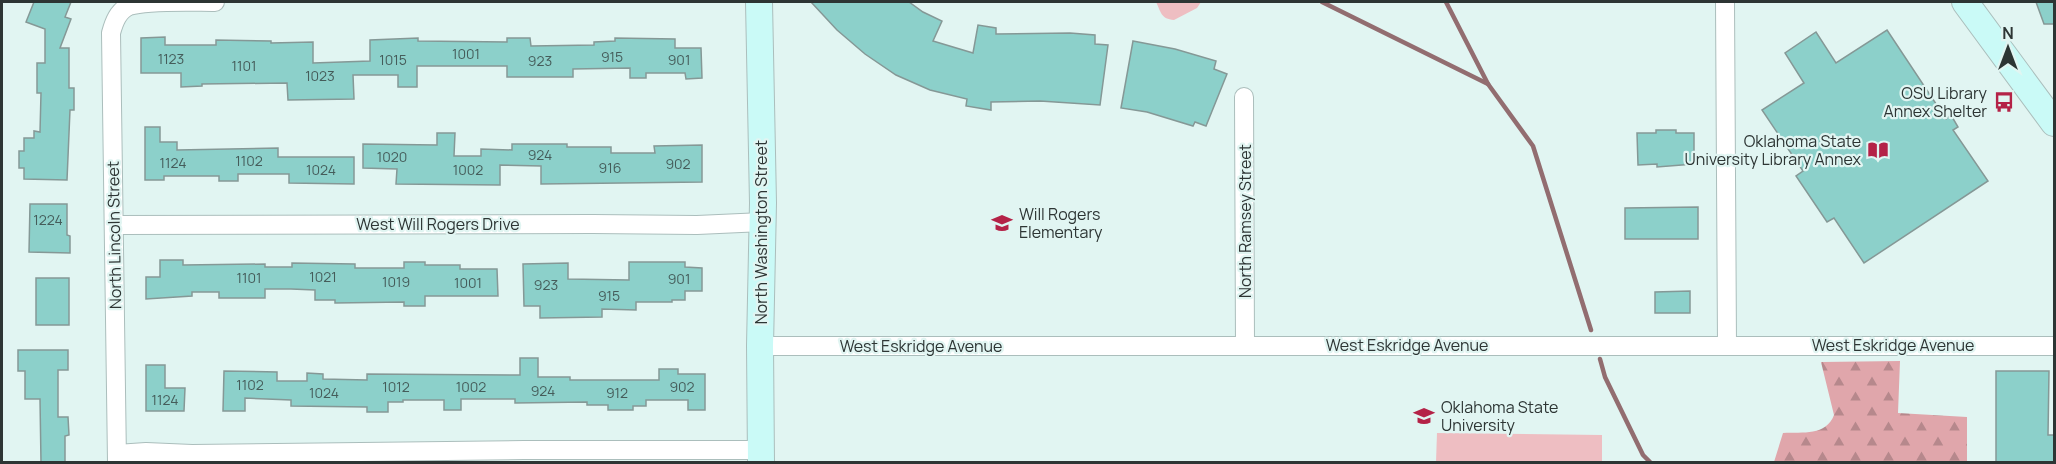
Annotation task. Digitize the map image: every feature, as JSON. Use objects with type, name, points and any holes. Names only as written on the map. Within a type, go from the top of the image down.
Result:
[{"type":"main road","name":"North Washington Street","points":[[759,2],[763,222],[760,346],[761,456]]},
{"type":"main road","points":[[1965,2],[2055,123]]},
{"type":"street","name":"North Lincoln Street","points":[[117,458],[111,33],[115,20],[123,10],[130,6],[152,3],[215,2]]},
{"type":"street","points":[[1725,2],[1727,345]]},
{"type":"street","name":"North Ramsey Street","points":[[1244,97],[1245,345]]},
{"type":"street","name":"West Will Rogers Drive","points":[[114,225],[697,225],[763,222]]},
{"type":"street","name":"West Eskridge Avenue","points":[[760,346],[2055,346]]},
{"type":"street","points":[[117,458],[146,452],[474,456],[761,456]]},
{"type":"green space","points":[[1900,361],[1898,413],[1967,417],[1967,462],[1774,462],[1783,433],[1820,430],[1830,422],[1834,415],[1821,362]]},
{"type":"shaded area","points":[[1156,2],[1201,2],[1197,8],[1174,20],[1164,17]]},
{"type":"shaded area","points":[[1437,433],[1602,435],[1602,462],[1436,462]]},
{"type":"building","points":[[34,2],[71,2],[65,17],[71,19],[60,48],[69,48],[69,88],[74,88],[74,110],[70,110],[67,180],[24,179],[24,168],[19,168],[19,151],[24,151],[24,138],[34,138],[34,131],[40,132],[41,93],[37,93],[37,63],[45,63],[45,29],[26,22]]},
{"type":"building","points":[[811,2],[909,2],[942,21],[933,41],[973,53],[978,25],[996,28],[996,34],[1095,35],[1095,44],[1108,45],[1100,105],[1040,101],[991,102],[991,110],[966,106],[967,99],[930,90],[896,75],[865,54],[837,30]]},
{"type":"building","points":[[2036,2],[2055,2],[2055,24],[2044,24]]},
{"type":"building","name":"Oklahoma State University Library Annex","points":[[1887,30],[1946,119],[1951,115],[1958,127],[1953,130],[1988,181],[1864,263],[1834,218],[1827,222],[1796,176],[1803,171],[1762,110],[1804,83],[1785,53],[1816,32],[1836,63]]},
{"type":"building","points":[[165,37],[165,45],[216,45],[216,40],[271,41],[271,43],[313,42],[313,63],[370,61],[370,40],[418,38],[418,41],[507,42],[507,38],[530,38],[531,46],[594,45],[594,42],[615,41],[615,38],[675,39],[675,48],[701,48],[702,78],[686,79],[685,73],[646,73],[646,78],[630,78],[630,68],[573,69],[573,77],[507,77],[507,66],[417,66],[417,87],[398,87],[398,75],[353,75],[354,99],[288,100],[287,83],[202,84],[202,86],[181,87],[181,73],[141,73],[141,38]]},
{"type":"building","points":[[1133,41],[1175,49],[1216,61],[1214,69],[1227,74],[1206,126],[1195,122],[1193,126],[1147,112],[1121,108]]},
{"type":"building","points":[[145,127],[160,127],[160,142],[177,142],[177,150],[278,148],[278,157],[354,157],[354,184],[289,183],[289,174],[238,174],[238,181],[219,181],[219,176],[164,176],[164,180],[145,180]]},
{"type":"building","points":[[1656,130],[1694,133],[1694,164],[1657,167],[1657,164],[1638,165],[1637,133],[1656,133]]},
{"type":"building","points":[[437,133],[455,133],[454,156],[481,156],[481,149],[512,150],[512,144],[611,147],[611,153],[655,153],[654,146],[702,145],[702,182],[541,184],[541,166],[500,165],[500,185],[396,184],[397,169],[363,168],[363,144],[437,145]]},
{"type":"building","points":[[30,204],[67,204],[67,235],[70,236],[70,253],[29,252]]},
{"type":"building","points":[[1698,207],[1698,239],[1625,239],[1625,208]]},
{"type":"building","points":[[160,260],[183,260],[183,265],[265,264],[265,267],[292,267],[292,263],[355,264],[355,268],[404,268],[404,262],[425,262],[425,265],[460,265],[460,269],[497,269],[498,296],[425,296],[425,306],[404,306],[404,302],[335,303],[335,300],[315,300],[315,290],[291,289],[265,289],[265,298],[219,298],[219,292],[192,292],[192,296],[146,299],[146,277],[160,277]]},
{"type":"building","points":[[629,262],[685,262],[685,267],[702,268],[702,291],[685,291],[685,300],[636,302],[636,310],[602,309],[602,317],[540,318],[540,306],[524,306],[523,264],[568,263],[568,279],[629,280]]},
{"type":"building","points":[[36,278],[69,278],[69,325],[36,325]]},
{"type":"building","points":[[1690,291],[1690,313],[1655,313],[1655,292]]},
{"type":"building","points":[[18,350],[68,350],[68,370],[58,370],[58,417],[68,417],[69,435],[65,436],[65,462],[41,462],[40,399],[25,399],[25,371],[18,371]]},
{"type":"building","points":[[520,358],[538,358],[538,377],[570,377],[570,380],[659,380],[659,369],[678,369],[678,374],[705,374],[705,410],[688,410],[688,400],[646,400],[646,406],[633,406],[633,410],[608,410],[608,405],[587,405],[587,402],[515,403],[515,399],[461,399],[461,410],[444,410],[444,400],[403,400],[403,402],[388,402],[388,412],[367,412],[367,407],[291,406],[291,400],[245,398],[245,411],[223,411],[224,371],[277,372],[277,381],[307,381],[307,373],[323,374],[323,379],[367,380],[367,374],[520,375]]},
{"type":"building","points":[[146,365],[165,365],[165,388],[185,388],[184,411],[146,411]]},
{"type":"building","points":[[1996,371],[2049,371],[2048,435],[2055,435],[2055,462],[1996,462]]},
{"type":"waterway","points":[[1322,2],[1488,84]]},
{"type":"waterway","points":[[1446,2],[1488,84],[1533,146],[1591,330]]},
{"type":"waterway","points":[[1600,359],[1605,377],[1643,455],[1650,462]]},
{"type":"place","name":"OSU Library Annex Shelter","points":[[2004,102]]},
{"type":"place","name":"Oklahoma State University Library Annex","points":[[1878,150]]},
{"type":"place","name":"Will Rogers Elementary","points":[[1002,223]]},
{"type":"place","name":"Oklahoma State University","points":[[1424,416]]}]
